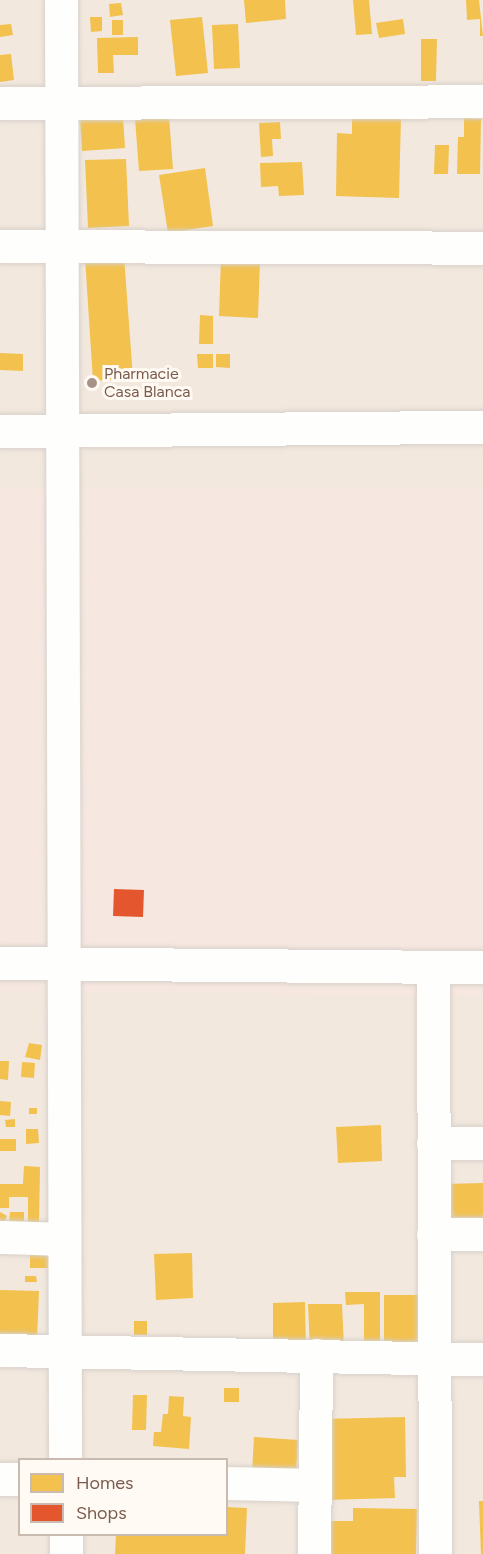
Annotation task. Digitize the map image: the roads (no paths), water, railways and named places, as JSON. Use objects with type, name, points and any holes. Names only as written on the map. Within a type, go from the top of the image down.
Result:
[{"type":"street","points":[[61,0],[65,1458]]},
{"type":"street","points":[[0,103],[483,101]]},
{"type":"street","points":[[0,246],[483,248]]},
{"type":"street","points":[[0,430],[483,427]]},
{"type":"street","points":[[0,963],[483,967]]},
{"type":"street","points":[[433,967],[435,1554]]},
{"type":"street","points":[[433,1143],[483,1143]]},
{"type":"street","points":[[433,1234],[483,1234]]},
{"type":"street","points":[[0,1237],[64,1239]]},
{"type":"street","points":[[0,1350],[483,1359]]},
{"type":"street","points":[[314,1554],[316,1355]]},
{"type":"street","points":[[0,1479],[18,1479]]},
{"type":"street","points":[[228,1483],[315,1485]]},
{"type":"street","points":[[66,1536],[66,1554]]},
{"type":"place","name":"Pharmacie Casa Blanca","points":[[92,383]]}]
